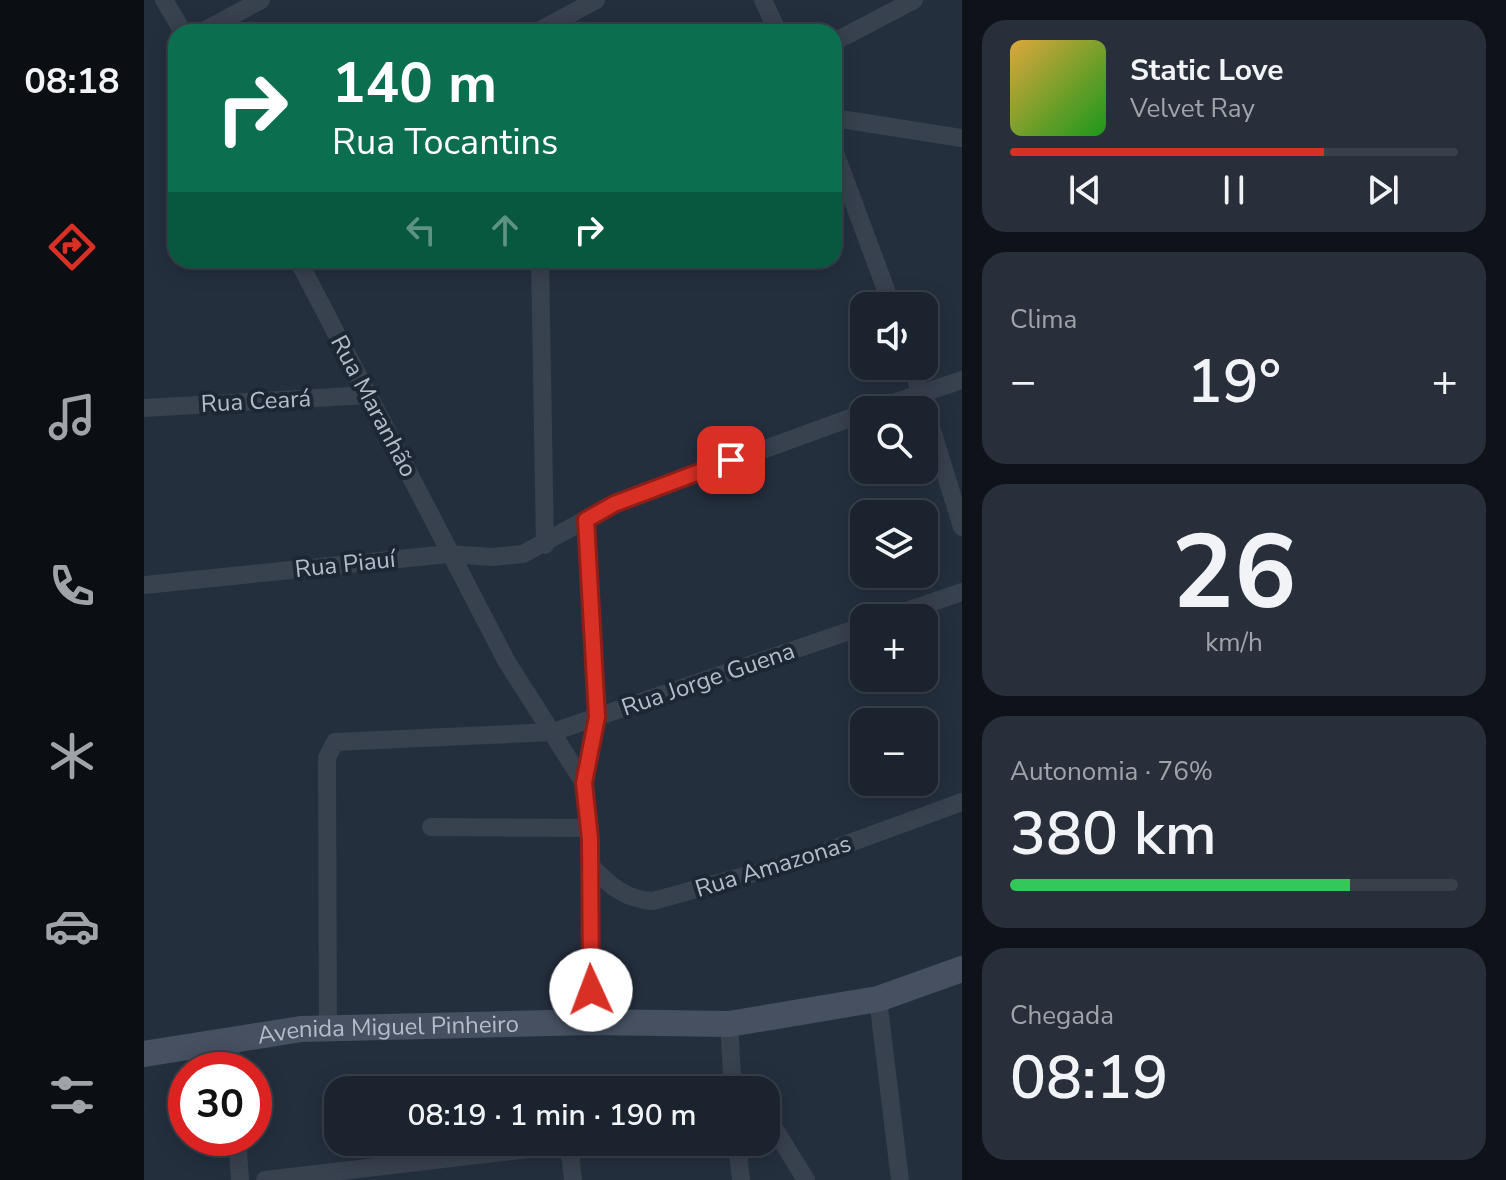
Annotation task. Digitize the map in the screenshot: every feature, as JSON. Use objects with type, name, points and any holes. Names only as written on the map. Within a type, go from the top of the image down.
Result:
[{"type":"street","points":[[164,0],[178,24]]},
{"type":"street","points":[[217,24],[261,0]]},
{"type":"street","points":[[552,24],[596,0]]},
{"type":"street","points":[[763,0],[774,24]]},
{"type":"street","points":[[842,38],[914,0]]},
{"type":"street","points":[[842,119],[962,138]]},
{"type":"street","points":[[842,174],[887,292]]},
{"type":"street","name":"Rua Maranhão","points":[[302,268],[513,674],[584,783]]},
{"type":"street","points":[[540,268],[545,545]]},
{"type":"street","points":[[917,380],[962,527]]},
{"type":"street","points":[[910,396],[962,380]]},
{"type":"street","name":"Rua Ceará","points":[[144,408],[368,395]]},
{"type":"street","name":"Rua Piauí","points":[[144,585],[448,554],[492,557],[523,554],[657,487],[850,418]]},
{"type":"street","points":[[586,520],[597,717],[584,783],[590,828],[592,1022]]},
{"type":"street","points":[[927,604],[962,592]]},
{"type":"street","name":"Rua Jorge Guena","points":[[328,1029],[327,758],[331,745],[352,739],[553,732],[850,631]]},
{"type":"street","name":"Rua Amazonas","points":[[591,866],[618,890],[641,900],[653,901],[806,859],[962,802]]},
{"type":"street","points":[[431,827],[590,828]]},
{"type":"street","name":"Avenida Miguel Pinheiro","points":[[144,1054],[271,1032],[328,1029],[592,1022],[729,1024],[878,999],[962,969]]},
{"type":"street","points":[[878,999],[900,1180]]},
{"type":"street","points":[[729,1024],[732,1076]]},
{"type":"street","points":[[230,1039],[231,1052]]},
{"type":"street","points":[[780,1138],[806,1180]]},
{"type":"street","points":[[238,1156],[240,1180]]},
{"type":"street","points":[[265,1180],[406,1172],[503,1156]]},
{"type":"street","points":[[570,1156],[573,1180]]},
{"type":"street","points":[[738,1156],[741,1180]]},
{"type":"route","points":[[591,990],[591,866],[589,808],[584,783],[597,717],[586,520],[614,504],[731,460]]}]
